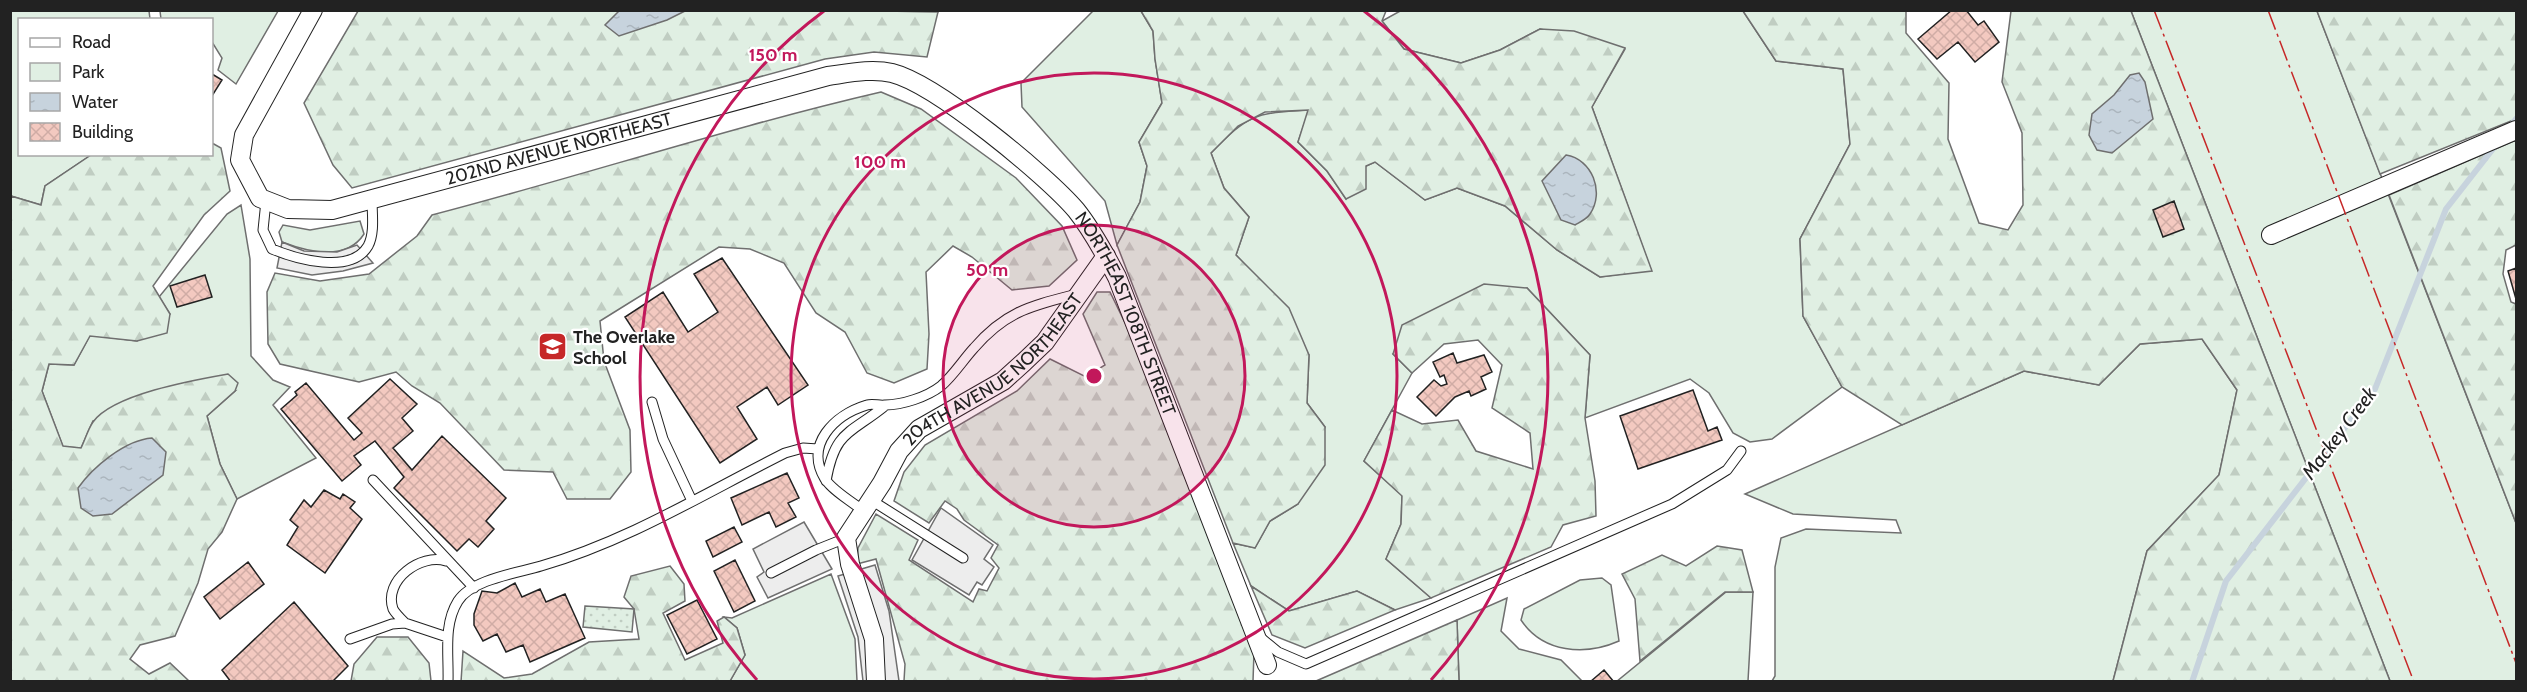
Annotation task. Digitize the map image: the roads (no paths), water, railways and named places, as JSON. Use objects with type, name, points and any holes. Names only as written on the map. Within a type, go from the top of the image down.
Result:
[{"type":"street","points":[[263,199],[240,160],[244,135],[313,10]]},
{"type":"street","name":"202ND AVENUE NORTHEAST","points":[[263,199],[288,209],[333,210],[828,76],[859,71]]},
{"type":"street","name":"NORTHEAST 108TH STREET","points":[[859,71],[892,73],[913,83],[981,128],[1060,193],[1078,213],[1117,277],[1267,665]]},
{"type":"street","points":[[2271,235],[2517,130]]},
{"type":"street","name":"204TH AVENUE NORTHEAST","points":[[846,538],[882,483],[898,452],[919,429],[1003,381],[1045,342],[1106,256]]},
{"type":"street","points":[[846,538],[850,564],[874,639],[876,681]]},
{"type":"lane","points":[[263,199],[263,230],[272,249],[297,260],[322,262],[350,260],[360,255],[368,245],[372,232],[372,200]]},
{"type":"lane","points":[[963,558],[826,481],[817,461],[818,449],[827,430],[845,413],[870,404],[886,405],[920,397],[940,387],[993,327],[1011,314],[1079,294]]},
{"type":"lane","points":[[652,402],[670,456],[692,501]]},
{"type":"lane","points":[[826,481],[835,447],[844,433],[886,405]]},
{"type":"lane","points":[[448,681],[447,637],[450,619],[459,599],[474,588],[507,574],[542,566],[647,525],[785,453],[802,448],[818,449]]},
{"type":"lane","points":[[1255,633],[1278,652],[1306,664],[1672,504],[1727,470],[1742,451]]},
{"type":"lane","points":[[373,480],[474,588]]},
{"type":"lane","points":[[771,573],[816,550],[846,538]]},
{"type":"lane","points":[[405,623],[393,609],[392,600],[392,590],[402,575],[417,563],[435,557],[448,561]]},
{"type":"lane","points":[[350,639],[392,624],[405,623],[447,637]]},
{"type":"water","points":[[619,11],[685,11],[667,20],[619,36],[605,25]]},
{"type":"water","points":[[2139,73],[2145,82],[2153,119],[2112,153],[2097,150],[2089,135],[2092,114],[2114,95],[2130,75]]},
{"type":"water","points":[[1566,155],[1583,163],[1589,170],[1596,187],[1594,205],[1590,214],[1575,225],[1561,220],[1542,181]]},
{"type":"water","points":[[152,438],[166,452],[163,475],[112,514],[93,516],[81,508],[78,488],[101,463],[131,444]]},
{"type":"waterway","name":"Mackey Creek","points":[[2509,128],[2516,119]]},
{"type":"waterway","name":"Mackey Creek","points":[[2192,682],[2226,581],[2375,389],[2446,209],[2496,145]]},
{"type":"place","name":"The Overlake School","points":[[552,347]]}]
